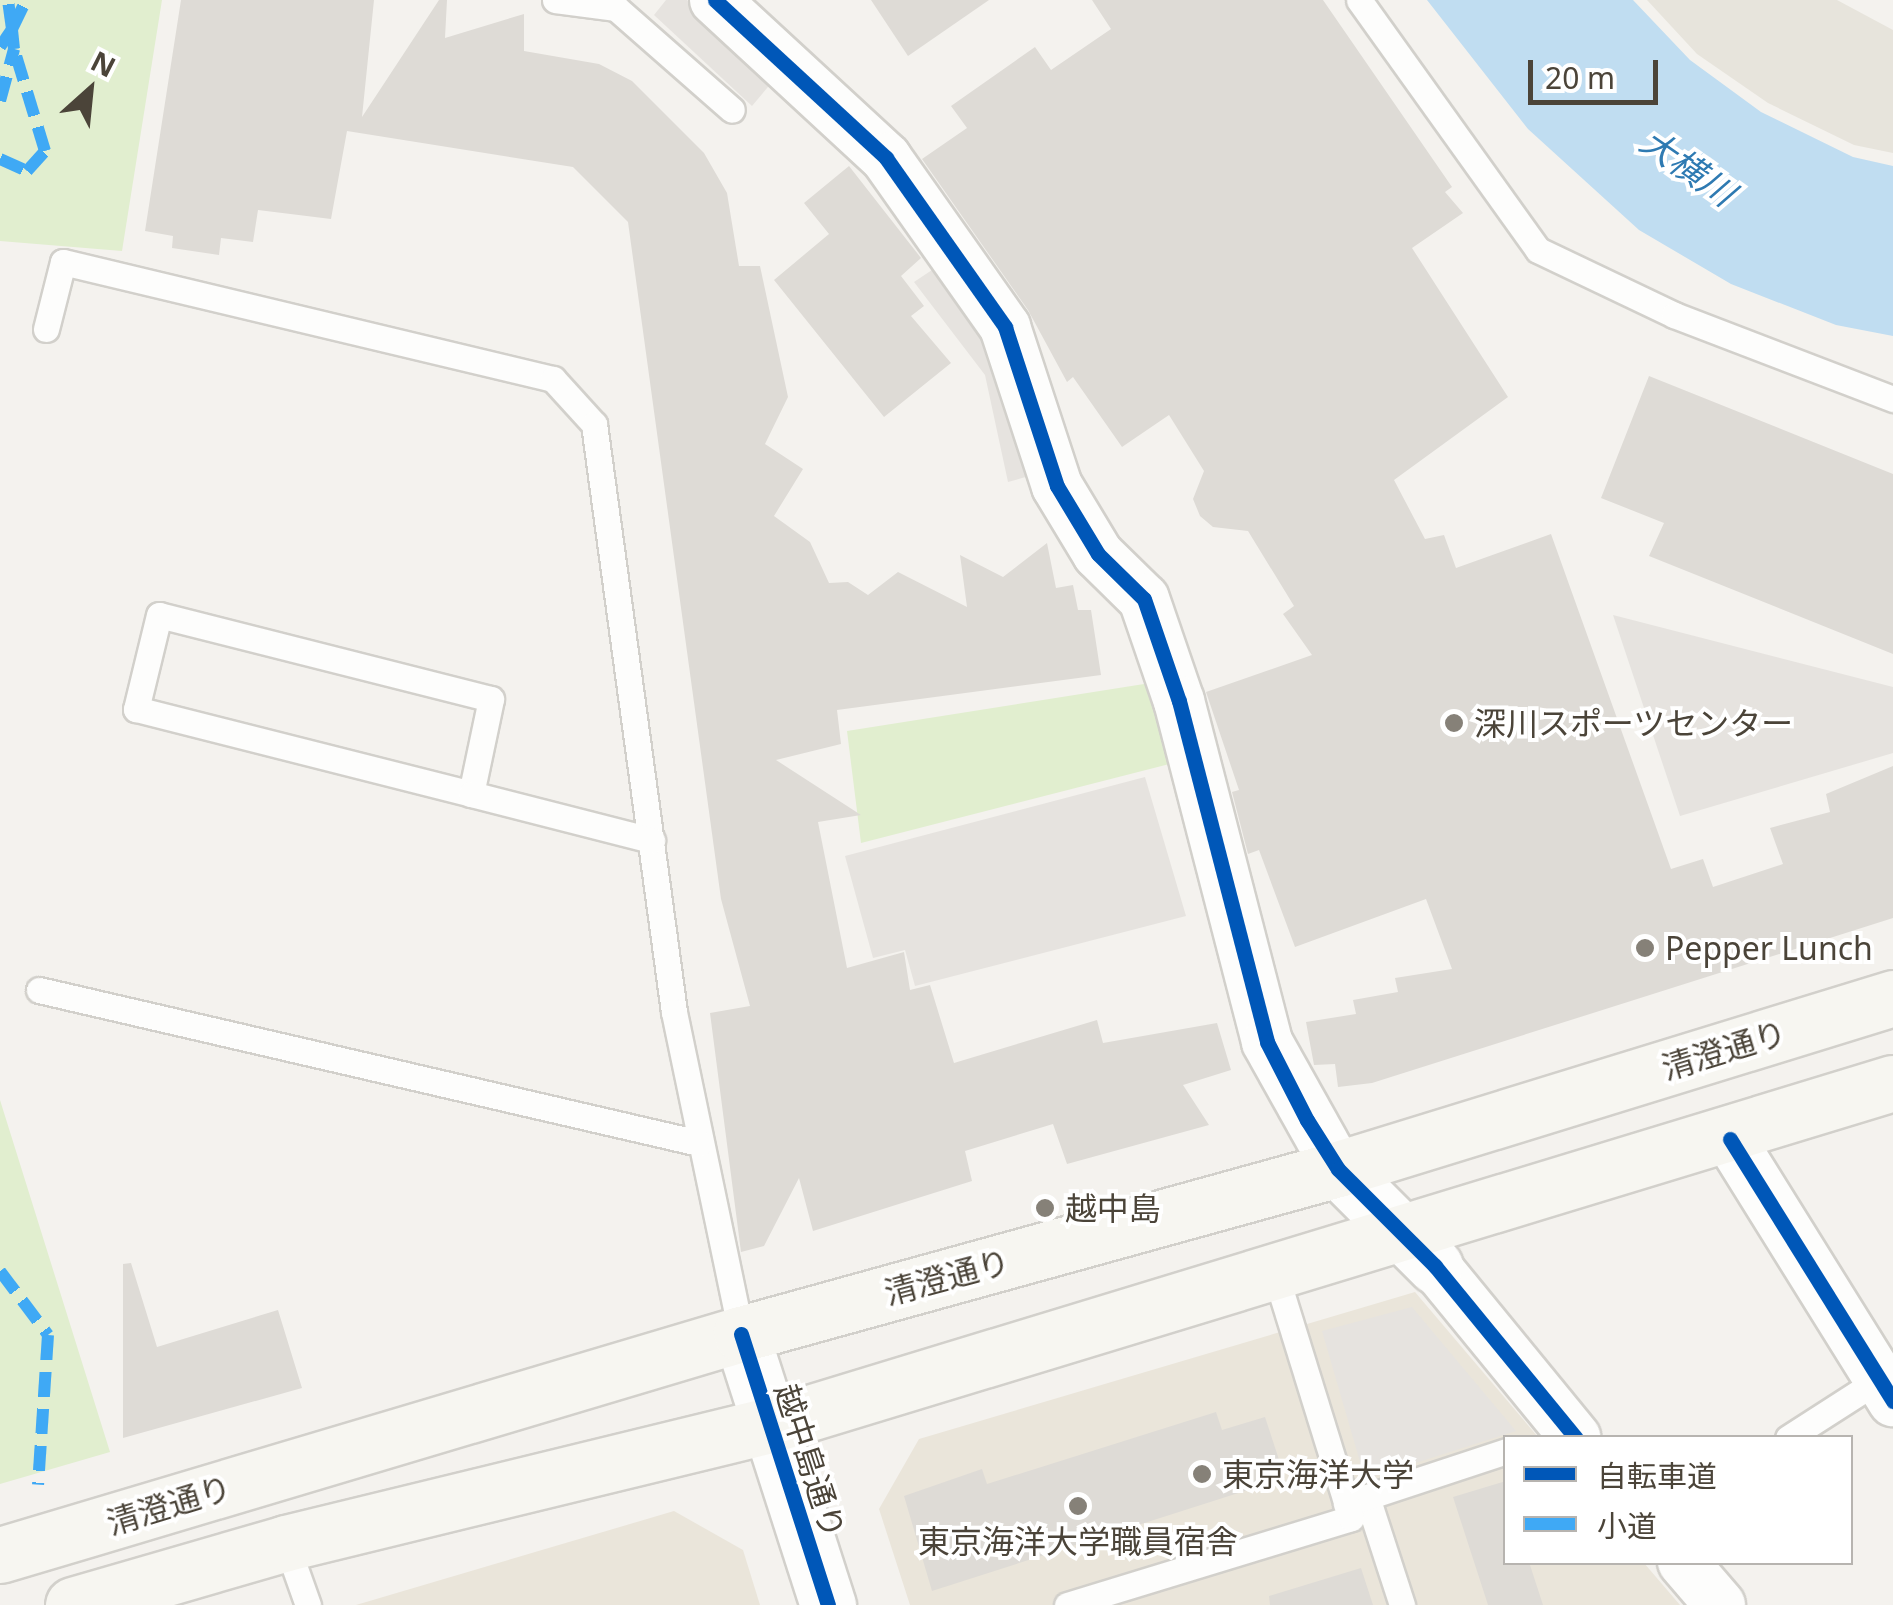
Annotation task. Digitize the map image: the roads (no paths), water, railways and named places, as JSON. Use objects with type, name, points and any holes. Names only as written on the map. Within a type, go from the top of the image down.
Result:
[{"type":"main road","name":"清澄通り","points":[[0,1555],[741,1334],[1338,1168],[1893,998]]},
{"type":"main road","points":[[74,1605],[286,1544],[770,1425],[1275,1272],[1418,1250],[1893,1083]]},
{"type":"street","points":[[714,0],[886,158],[1004,326],[1056,486],[1098,554],[1144,598],[1179,702],[1267,1042],[1338,1168],[1418,1250],[1564,1435]]},
{"type":"street","points":[[1730,1139],[1886,1390]]},
{"type":"street","name":"越中島通り","points":[[741,1334],[828,1605]]},
{"type":"street","points":[[1686,1565],[1720,1605]]},
{"type":"lane","points":[[555,0],[616,8],[732,110]]},
{"type":"lane","points":[[1359,0],[1538,250],[1674,315],[1893,399]]},
{"type":"lane","points":[[46,329],[64,262],[553,379],[594,424],[699,1142],[741,1334]]},
{"type":"lane","points":[[471,794],[491,699],[159,615],[136,708],[471,794],[652,840]]},
{"type":"lane","points":[[39,990],[699,1142]]},
{"type":"lane","points":[[1275,1272],[1357,1500],[1402,1605]]},
{"type":"lane","points":[[1794,1435],[1886,1390]]},
{"type":"lane","points":[[1357,1500],[1503,1452]]},
{"type":"lane","points":[[1067,1605],[1351,1518],[1357,1500]]},
{"type":"lane","points":[[286,1544],[308,1605]]},
{"type":"water","name":"大横川","points":[[1427,0],[1633,0],[1690,60],[1761,112],[1853,157],[1893,166],[1893,336],[1836,325],[1731,284],[1639,230],[1528,129]]},
{"type":"place","name":"深川スポーツセンター","points":[[1454,723]]},
{"type":"place","name":"Pepper Lunch","points":[[1645,948]]},
{"type":"place","name":"越中島","points":[[1045,1208]]},
{"type":"place","name":"東京海洋大学","points":[[1202,1474]]},
{"type":"place","name":"東京海洋大学職員宿舎","points":[[1078,1506]]}]
